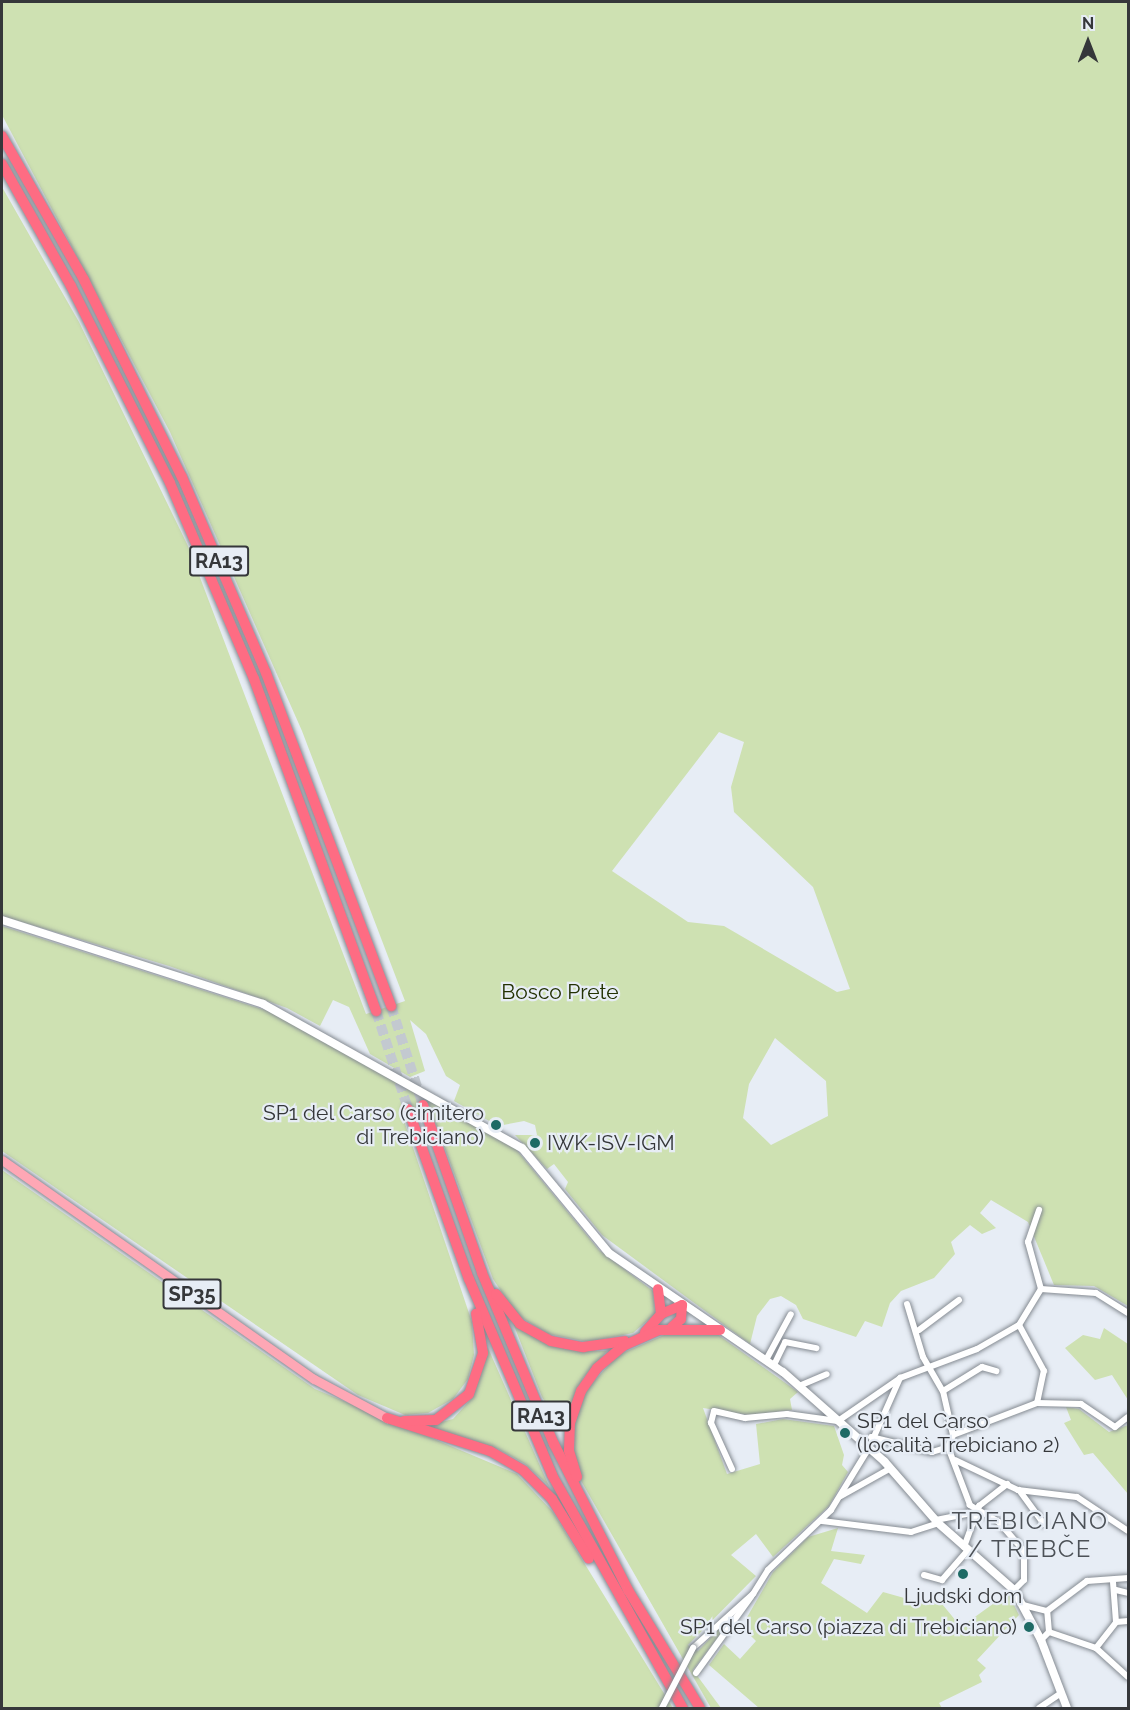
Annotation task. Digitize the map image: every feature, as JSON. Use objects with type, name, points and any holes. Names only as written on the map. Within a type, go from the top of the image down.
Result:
[{"type":"highway","name":"RA13","points":[[2,136],[84,280],[182,477],[267,673],[391,1006]]},
{"type":"highway","name":"RA13","points":[[2,164],[71,286],[170,483],[254,679],[376,1011]]},
{"type":"highway","name":"RA13","points":[[423,1105],[454,1197],[511,1347],[576,1492],[700,1708]]},
{"type":"highway","name":"RA13","points":[[408,1109],[441,1203],[552,1474],[653,1659],[683,1708]]},
{"type":"highway","points":[[454,1197],[499,1300],[520,1324],[576,1346],[638,1337],[672,1327],[720,1330]]},
{"type":"highway","points":[[387,1418],[424,1422],[449,1413],[469,1394],[480,1370],[481,1326],[441,1203]]},
{"type":"highway","points":[[658,1289],[661,1314]]},
{"type":"highway","points":[[672,1327],[681,1319],[682,1305],[661,1314],[585,1383],[570,1423],[570,1460],[614,1555],[688,1690]]},
{"type":"highway","points":[[387,1418],[489,1451],[543,1488],[653,1659]]},
{"type":"main road","points":[[2,920],[263,1004],[456,1108],[528,1153],[595,1239],[658,1289],[774,1365],[891,1468],[937,1522],[1014,1590],[1041,1640],[1066,1708]]},
{"type":"main road","name":"SP35","points":[[2,1160],[321,1384],[387,1418]]},
{"type":"street","points":[[732,1469],[711,1423],[714,1412],[838,1421],[900,1378],[929,1364],[977,1349],[1019,1325],[1041,1289],[1028,1242],[1040,1210]]},
{"type":"street","points":[[1041,1289],[1096,1293],[1128,1313]]},
{"type":"street","points":[[919,1330],[959,1300]]},
{"type":"street","points":[[906,1304],[911,1323],[919,1330],[929,1364],[943,1391],[953,1435],[948,1447]]},
{"type":"street","points":[[766,1360],[791,1314]]},
{"type":"street","points":[[1019,1325],[1044,1371],[1037,1403]]},
{"type":"street","points":[[774,1365],[785,1342],[816,1348]]},
{"type":"street","points":[[943,1391],[982,1367],[996,1371]]},
{"type":"street","points":[[799,1386],[827,1374]]},
{"type":"street","points":[[696,1673],[768,1570],[822,1521],[841,1496],[869,1448],[871,1437],[900,1378]]},
{"type":"street","points":[[953,1435],[1037,1403],[1081,1404],[1111,1427],[1128,1417]]},
{"type":"street","points":[[871,1437],[924,1451],[948,1447]]},
{"type":"street","points":[[948,1447],[956,1460],[964,1493],[976,1512],[999,1522],[1024,1551],[1024,1580],[1014,1590]]},
{"type":"street","points":[[956,1460],[1018,1490],[1077,1497],[1128,1531]]},
{"type":"street","points":[[841,1496],[891,1468]]},
{"type":"street","points":[[822,1521],[911,1532],[937,1522],[976,1512],[1007,1484]]},
{"type":"street","points":[[1018,1490],[1044,1524]]},
{"type":"street","points":[[924,1575],[942,1580],[965,1549],[976,1512]]},
{"type":"street","points":[[1047,1611],[1087,1581],[1113,1582],[1128,1578]]},
{"type":"street","points":[[1096,1648],[1116,1622],[1116,1590],[1113,1582]]},
{"type":"street","points":[[1116,1590],[1128,1593]]},
{"type":"street","points":[[662,1708],[693,1648],[753,1594]]},
{"type":"street","points":[[1023,1605],[1047,1611]]},
{"type":"street","points":[[1047,1611],[1049,1632]]},
{"type":"street","points":[[1116,1622],[1128,1622]]},
{"type":"street","points":[[1041,1640],[1049,1632]]},
{"type":"street","points":[[1049,1632],[1096,1648],[1128,1673]]},
{"type":"street","points":[[1039,1708],[1060,1694]]},
{"type":"green space","name":"Bosco Prete","points":[[2,2],[1128,2],[1128,1306],[1094,1286],[1054,1285],[1028,1222],[991,1200],[980,1213],[996,1228],[982,1234],[970,1225],[951,1242],[955,1254],[934,1278],[901,1291],[890,1303],[882,1327],[865,1321],[856,1337],[803,1319],[796,1305],[781,1296],[770,1299],[757,1316],[750,1344],[602,1235],[565,1189],[568,1182],[554,1164],[547,1169],[515,1135],[537,1135],[535,1125],[524,1121],[498,1126],[454,1101],[460,1085],[446,1076],[426,1034],[410,1020],[425,1071],[410,1077],[370,1054],[349,1007],[333,1000],[320,1026],[287,1008],[169,966],[2,916],[2,187],[79,322],[188,546],[366,1014],[405,1001],[302,731],[170,432],[2,115]],"holes":[[[719,732],[744,742],[731,787],[734,812],[813,887],[850,989],[837,992],[724,926],[688,922],[612,871]],[[775,1038],[826,1081],[828,1116],[771,1145],[743,1118],[749,1084]]]},
{"type":"green space","points":[[2,926],[274,1013],[515,1148],[599,1250],[653,1291],[655,1314],[633,1333],[588,1342],[548,1334],[517,1315],[493,1279],[428,1103],[401,1112],[472,1322],[474,1355],[468,1379],[453,1399],[428,1413],[405,1415],[358,1395],[2,1151]]},
{"type":"green space","points":[[2,1170],[315,1389],[517,1474],[553,1512],[673,1708],[2,1708]]},
{"type":"green space","points":[[513,1323],[581,1351],[607,1351],[583,1378],[563,1432],[542,1397]]},
{"type":"green space","points":[[1104,1328],[1128,1344],[1128,1400],[1112,1375],[1095,1380],[1065,1348],[1083,1335],[1100,1339]]},
{"type":"green space","points":[[717,1334],[798,1392],[790,1399],[792,1410],[749,1415],[703,1408],[727,1474],[760,1464],[756,1424],[783,1419],[834,1426],[844,1455],[842,1465],[848,1472],[829,1506],[773,1557],[756,1534],[731,1555],[756,1576],[688,1645],[698,1651],[742,1605],[693,1670],[721,1708],[711,1708],[580,1479],[574,1456],[575,1422],[587,1389],[618,1355],[664,1335]]},
{"type":"green space","points":[[488,1348],[549,1486],[525,1464],[498,1449],[426,1426],[453,1419],[473,1397]]},
{"type":"green space","points":[[1066,1407],[1079,1409],[1109,1432],[1128,1425],[1128,1494],[1093,1453],[1084,1455],[1064,1423],[1071,1420]]},
{"type":"green space","points":[[838,1528],[831,1551],[865,1555],[861,1564],[834,1559],[821,1583],[867,1613],[883,1592],[929,1605],[933,1593],[961,1627],[1008,1593],[1019,1615],[977,1660],[986,1668],[979,1675],[982,1682],[939,1703],[942,1708],[759,1708],[709,1665],[724,1644],[740,1659],[756,1641],[744,1629],[746,1619],[773,1572],[808,1537]]},
{"type":"tunnel","points":[[391,1006],[423,1105]]},
{"type":"tunnel","points":[[376,1011],[408,1109]]},
{"type":"place","name":"SP1 del Carso (cimitero di Trebiciano)","points":[[496,1125]]},
{"type":"place","name":"IWK-ISV-IGM","points":[[535,1143]]},
{"type":"place","name":"SP1 del Carso (località Trebiciano 2)","points":[[845,1433]]},
{"type":"place","name":"Ljudski dom","points":[[963,1574]]},
{"type":"place","name":"SP1 del Carso (piazza di Trebiciano)","points":[[1029,1627]]},
{"type":"district","name":"TREBICIANO / TREBČE","points":[[1030,1535]]}]
